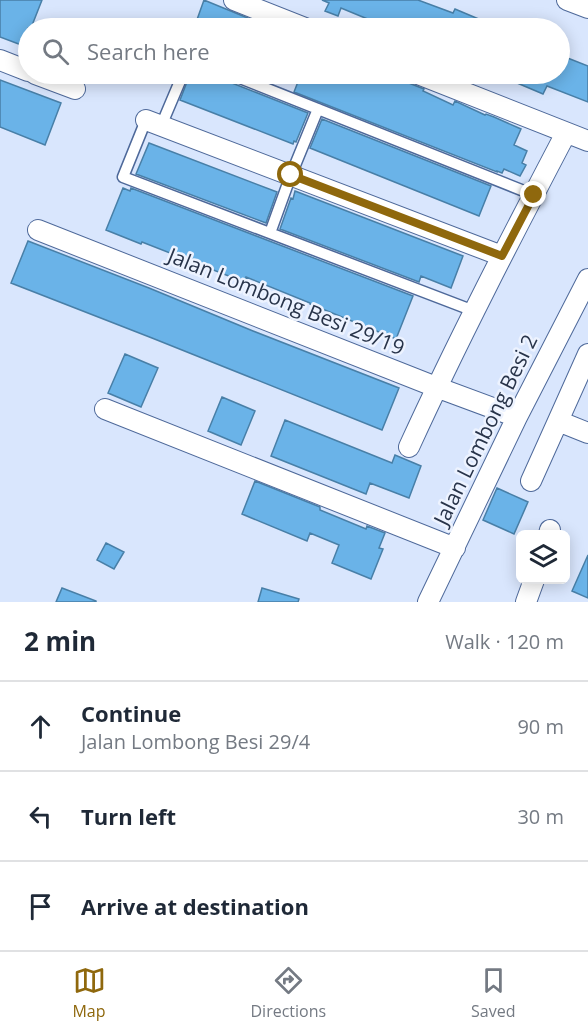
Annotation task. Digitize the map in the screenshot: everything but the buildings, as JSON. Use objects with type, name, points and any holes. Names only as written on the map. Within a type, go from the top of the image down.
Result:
[{"type":"street","points":[[234,0],[280,18]]},
{"type":"street","points":[[567,0],[588,8]]},
{"type":"street","points":[[0,60],[18,67]]},
{"type":"street","points":[[62,84],[75,89]]},
{"type":"street","points":[[443,84],[588,141]]},
{"type":"street","points":[[154,123],[502,256]]},
{"type":"street","points":[[409,447],[436,387],[566,133]]},
{"type":"street","name":"Jalan Lombong Besi 29/19","points":[[38,230],[517,417]]},
{"type":"street","name":"Jalan Lombong Besi 2","points":[[428,602],[517,417],[587,285]]},
{"type":"street","points":[[531,481],[588,354]]},
{"type":"street","points":[[105,410],[455,548]]},
{"type":"street","points":[[558,421],[588,433]]},
{"type":"street","points":[[526,602],[532,584]]},
{"type":"lane","points":[[177,84],[123,177],[474,312]]},
{"type":"lane","points":[[255,84],[534,195]]},
{"type":"lane","points":[[270,233],[318,109]]},
{"type":"route","points":[[291,175],[502,256],[534,195]]}]
